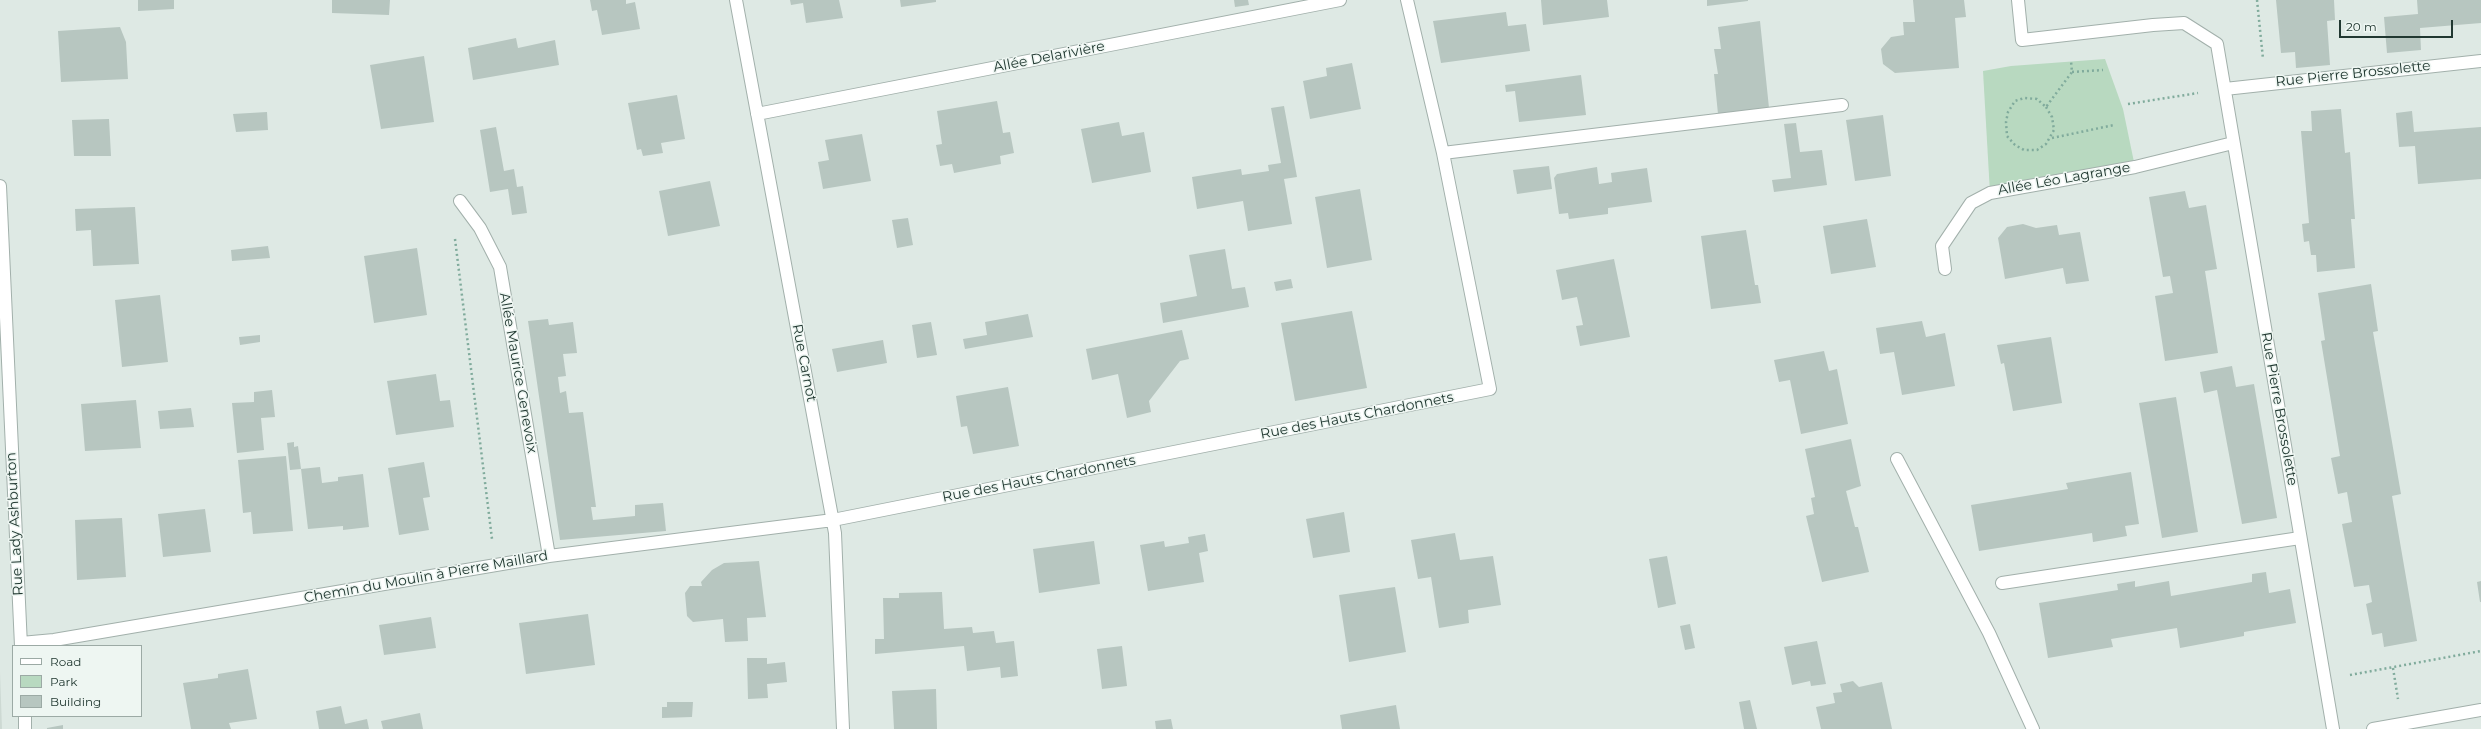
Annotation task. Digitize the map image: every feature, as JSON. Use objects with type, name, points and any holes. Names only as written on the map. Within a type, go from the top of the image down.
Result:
[{"type":"street","name":"Rue Carnot","points":[[736,0],[833,520],[843,729]]},
{"type":"street","name":"Allée Delarivière","points":[[757,114],[1340,0]]},
{"type":"street","name":"Rue des Hauts Chardonnets","points":[[833,520],[1490,389],[1443,153],[1407,0]]},
{"type":"street","name":"Rue Pierre Brossolette","points":[[2018,0],[2022,40],[2153,25],[2184,23],[2217,44],[2333,729]]},
{"type":"street","name":"Rue Pierre Brossolette","points":[[2225,89],[2481,61]]},
{"type":"street","points":[[1443,153],[1842,105]]},
{"type":"street","name":"Allée Léo Lagrange","points":[[1945,269],[1942,246],[1970,203],[1990,193],[2135,167],[2233,143]]},
{"type":"street","name":"Rue Lady Ashburton","points":[[0,186],[21,644]]},
{"type":"street","name":"Allée Maurice Genevoix","points":[[460,201],[480,228],[500,267],[549,556]]},
{"type":"street","points":[[1897,459],[1989,633],[2033,729]]},
{"type":"street","name":"Chemin du Moulin à Pierre Maillard","points":[[21,644],[54,640],[549,556],[833,520]]},
{"type":"street","points":[[2002,583],[2300,538]]},
{"type":"street","points":[[2373,729],[2481,710]]},
{"type":"street","points":[[25,717],[25,729]]},
{"type":"path","points":[[2257,0],[2265,84]]},
{"type":"path","points":[[2046,106],[2072,72],[2070,35]]},
{"type":"path","points":[[2072,72],[2103,70]]},
{"type":"path","points":[[2128,104],[2225,89]]},
{"type":"path","points":[[2052,138],[2054,130],[2052,117],[2046,106],[2037,99],[2024,98],[2015,101],[2008,112],[2006,122],[2007,136],[2015,145],[2024,150],[2037,150],[2052,138],[2114,125]]},
{"type":"path","points":[[460,201],[454,243],[496,565]]},
{"type":"path","points":[[2324,680],[2481,651]]},
{"type":"path","points":[[2393,668],[2402,723]]},
{"type":"shaded area","points":[[0,672],[2,729],[0,729]]},
{"type":"green space","points":[[2105,59],[2123,109],[2135,167],[1990,193],[1983,71],[2011,66]]},
{"type":"building","points":[[138,0],[174,0],[174,9],[138,11]]},
{"type":"building","points":[[332,0],[390,0],[389,15],[332,13]]},
{"type":"building","points":[[590,0],[626,0],[626,4],[635,2],[640,29],[602,35],[597,10],[592,11]]},
{"type":"building","points":[[790,0],[839,0],[843,18],[806,23],[803,3],[791,5]]},
{"type":"building","points":[[900,0],[936,0],[936,2],[901,7]]},
{"type":"building","points":[[1234,0],[1248,0],[1249,5],[1235,7]]},
{"type":"building","points":[[1541,0],[1607,0],[1609,17],[1543,25]]},
{"type":"building","points":[[1707,0],[1748,0],[1748,1],[1707,6]]},
{"type":"building","points":[[1913,0],[1964,0],[1966,17],[1955,18],[1959,68],[1895,73],[1883,64],[1881,49],[1891,37],[1904,35],[1903,22],[1915,22]]},
{"type":"building","points":[[2276,0],[2334,0],[2335,20],[2327,21],[2330,65],[2296,68],[2295,52],[2281,53]]},
{"type":"building","points":[[2417,0],[2481,0],[2481,23],[2420,28],[2421,50],[2387,53],[2384,17],[2418,14]]},
{"type":"building","points":[[1506,12],[1508,26],[1526,24],[1530,51],[1441,63],[1433,21]]},
{"type":"building","points":[[1760,21],[1769,108],[1718,114],[1714,74],[1718,74],[1714,49],[1721,49],[1718,27]]},
{"type":"building","points":[[120,27],[126,42],[128,79],[61,82],[58,31]]},
{"type":"building","points":[[516,38],[518,48],[555,40],[559,65],[473,80],[468,48]]},
{"type":"building","points":[[424,56],[434,122],[381,129],[370,65]]},
{"type":"building","points":[[1352,63],[1361,109],[1310,119],[1303,81],[1327,76],[1326,68]]},
{"type":"building","points":[[1581,75],[1586,115],[1519,122],[1515,91],[1506,92],[1505,85]]},
{"type":"building","points":[[677,95],[685,139],[661,143],[663,153],[643,156],[641,149],[637,150],[628,103]]},
{"type":"building","points":[[997,101],[1003,133],[1010,132],[1014,153],[1000,156],[1001,164],[954,173],[952,164],[940,166],[936,145],[942,144],[937,111]]},
{"type":"building","points":[[1284,106],[1297,177],[1284,179],[1292,224],[1248,231],[1243,201],[1197,209],[1192,177],[1241,169],[1242,175],[1269,171],[1268,165],[1281,163],[1271,108]]},
{"type":"building","points":[[2341,109],[2345,153],[2350,152],[2355,219],[2351,219],[2355,268],[2317,272],[2316,255],[2311,255],[2309,241],[2304,242],[2302,224],[2309,223],[2301,131],[2312,131],[2311,111]]},
{"type":"building","points":[[2412,111],[2414,132],[2481,127],[2481,179],[2418,184],[2415,146],[2399,147],[2396,113]]},
{"type":"building","points":[[267,112],[268,130],[236,132],[233,114]]},
{"type":"building","points":[[1883,115],[1891,176],[1855,181],[1846,120]]},
{"type":"building","points":[[109,119],[111,156],[74,156],[72,120]]},
{"type":"building","points":[[1119,122],[1122,136],[1144,132],[1151,172],[1092,183],[1081,129]]},
{"type":"building","points":[[1796,123],[1800,152],[1822,150],[1827,185],[1774,192],[1772,180],[1791,178],[1784,124]]},
{"type":"building","points":[[496,127],[504,171],[514,169],[517,187],[523,186],[527,213],[512,215],[508,189],[490,192],[480,130]]},
{"type":"building","points":[[862,134],[871,181],[823,189],[818,162],[829,160],[825,140]]},
{"type":"building","points":[[1549,166],[1552,189],[1517,194],[1513,170]]},
{"type":"building","points":[[1597,167],[1599,184],[1612,182],[1611,173],[1647,168],[1652,202],[1608,208],[1608,214],[1569,219],[1568,213],[1559,214],[1554,178],[1557,174]]},
{"type":"building","points":[[710,181],[720,226],[668,236],[659,191]]},
{"type":"building","points":[[1360,189],[1372,260],[1327,268],[1315,197]]},
{"type":"building","points":[[2185,191],[2189,208],[2206,205],[2217,269],[2205,271],[2218,353],[2165,361],[2155,296],[2173,293],[2170,276],[2163,277],[2149,197]]},
{"type":"building","points":[[135,207],[139,264],[93,266],[91,230],[76,231],[75,209]]},
{"type":"building","points":[[908,218],[913,245],[897,248],[892,220]]},
{"type":"building","points":[[1867,219],[1876,267],[1831,274],[1823,226]]},
{"type":"building","points":[[2023,224],[2036,228],[2057,225],[2059,235],[2080,232],[2089,281],[2066,284],[2063,268],[2005,279],[1998,238],[2007,227]]},
{"type":"building","points":[[1746,230],[1755,285],[1758,285],[1761,303],[1711,309],[1701,236]]},
{"type":"building","points":[[268,246],[270,258],[232,261],[231,250]]},
{"type":"building","points":[[417,248],[427,315],[374,323],[364,256]]},
{"type":"building","points":[[1225,249],[1232,289],[1245,287],[1249,307],[1163,323],[1160,303],[1197,296],[1189,255]]},
{"type":"building","points":[[1614,259],[1630,337],[1580,346],[1576,326],[1583,325],[1577,297],[1562,300],[1556,270]]},
{"type":"building","points":[[1291,279],[1293,288],[1276,291],[1274,282]]},
{"type":"building","points":[[2371,284],[2378,331],[2373,332],[2401,494],[2392,496],[2417,641],[2384,647],[2382,633],[2372,635],[2366,604],[2372,602],[2369,585],[2354,587],[2342,524],[2352,522],[2347,492],[2338,494],[2331,458],[2340,456],[2321,341],[2325,340],[2318,293]]},
{"type":"building","points":[[160,295],[168,362],[122,367],[115,300]]},
{"type":"building","points":[[1352,311],[1367,388],[1295,401],[1281,323]]},
{"type":"building","points":[[1028,314],[1033,337],[965,349],[963,339],[987,335],[985,322]]},
{"type":"building","points":[[548,319],[549,325],[573,322],[577,353],[563,354],[566,376],[558,377],[560,393],[566,391],[569,413],[583,412],[596,507],[591,507],[593,520],[635,516],[635,505],[663,503],[666,531],[560,540],[528,321]]},
{"type":"building","points":[[1922,321],[1926,337],[1945,333],[1955,386],[1902,395],[1894,352],[1880,354],[1876,328]]},
{"type":"building","points":[[931,322],[937,355],[917,358],[912,325]]},
{"type":"building","points":[[1182,330],[1189,359],[1180,361],[1149,401],[1151,412],[1127,418],[1118,374],[1092,380],[1086,349]]},
{"type":"building","points":[[260,335],[260,342],[240,345],[239,337]]},
{"type":"building","points":[[2051,337],[2062,403],[2013,411],[2004,363],[2001,364],[1997,345]]},
{"type":"building","points":[[883,340],[887,363],[837,372],[832,349]]},
{"type":"building","points":[[1824,351],[1829,371],[1837,369],[1848,424],[1801,434],[1790,380],[1779,382],[1774,360]]},
{"type":"building","points":[[2232,366],[2236,387],[2254,384],[2277,518],[2242,524],[2217,390],[2204,393],[2200,372]]},
{"type":"building","points":[[436,374],[440,401],[450,400],[454,427],[396,435],[387,381]]},
{"type":"building","points":[[1008,387],[1019,446],[973,454],[967,426],[961,427],[956,396]]},
{"type":"building","points":[[272,390],[275,417],[261,418],[264,450],[237,453],[232,403],[254,402],[254,392]]},
{"type":"building","points":[[2176,397],[2198,532],[2162,538],[2139,403]]},
{"type":"building","points":[[136,400],[141,448],[85,451],[81,404]]},
{"type":"building","points":[[191,408],[194,427],[160,429],[158,411]]},
{"type":"building","points":[[1851,439],[1861,486],[1846,491],[1855,527],[1858,527],[1869,572],[1822,582],[1806,516],[1814,514],[1811,498],[1815,497],[1805,449]]},
{"type":"building","points":[[294,442],[294,447],[298,446],[301,469],[290,470],[287,443]]},
{"type":"building","points":[[286,456],[293,531],[253,534],[251,512],[243,513],[238,460]]},
{"type":"building","points":[[424,462],[430,497],[423,498],[429,530],[399,535],[388,468]]},
{"type":"building","points":[[320,467],[322,483],[338,481],[338,477],[363,474],[369,527],[343,530],[343,526],[308,529],[301,469]]},
{"type":"building","points":[[2131,472],[2139,524],[2125,526],[2127,536],[2093,542],[2092,533],[1979,551],[1971,505],[2068,489],[2066,483]]},
{"type":"building","points":[[205,509],[211,552],[163,557],[158,514]]},
{"type":"building","points":[[1344,512],[1350,552],[1313,558],[1306,519]]},
{"type":"building","points":[[122,518],[126,577],[77,580],[75,520]]},
{"type":"building","points":[[1455,533],[1460,560],[1493,556],[1501,605],[1468,610],[1469,623],[1439,628],[1431,577],[1418,579],[1411,540]]},
{"type":"building","points":[[1205,534],[1208,551],[1199,553],[1204,582],[1148,591],[1140,545],[1164,541],[1165,547],[1189,543],[1188,537]]},
{"type":"building","points":[[1094,541],[1100,584],[1039,593],[1033,549]]},
{"type":"building","points":[[1667,556],[1676,604],[1658,608],[1649,559]]},
{"type":"building","points":[[759,561],[766,617],[747,618],[748,641],[725,642],[723,619],[693,622],[687,616],[685,593],[690,586],[702,586],[701,582],[712,570],[724,563]]},
{"type":"building","points":[[2266,572],[2269,593],[2290,589],[2296,623],[2244,632],[2244,636],[2180,648],[2177,628],[2111,639],[2113,647],[2048,658],[2039,603],[2118,590],[2117,584],[2135,581],[2135,587],[2169,581],[2171,596],[2252,582],[2252,574]]},
{"type":"building","points":[[2481,581],[2481,602],[2480,602],[2477,582]]},
{"type":"building","points":[[1395,587],[1406,652],[1349,662],[1339,595]]},
{"type":"building","points":[[942,592],[944,629],[972,627],[973,633],[994,631],[996,643],[1014,641],[1018,676],[1001,678],[1000,667],[967,671],[964,646],[875,654],[875,639],[884,639],[883,598],[899,598],[899,593]]},
{"type":"building","points":[[588,614],[595,665],[526,674],[519,623]]},
{"type":"building","points":[[431,617],[436,648],[384,655],[379,625]]},
{"type":"building","points":[[1690,624],[1695,648],[1685,650],[1680,626]]},
{"type":"building","points":[[1817,641],[1826,684],[1811,686],[1810,681],[1792,685],[1784,647]]},
{"type":"building","points":[[1122,646],[1127,686],[1102,689],[1097,649]]},
{"type":"building","points":[[747,658],[767,658],[767,664],[785,662],[787,682],[767,684],[768,698],[748,699]]},
{"type":"building","points":[[248,669],[257,719],[229,723],[231,729],[191,729],[183,683],[218,678],[218,674]]},
{"type":"building","points":[[1853,681],[1859,687],[1882,682],[1892,729],[1821,729],[1816,707],[1835,703],[1833,693],[1842,692],[1840,684]]},
{"type":"building","points":[[936,689],[937,729],[894,729],[892,691]]},
{"type":"building","points":[[1750,700],[1757,729],[1744,729],[1739,702]]},
{"type":"building","points":[[667,702],[693,702],[692,717],[662,718],[662,707],[667,707]]},
{"type":"building","points":[[1396,705],[1400,729],[1342,729],[1340,715]]},
{"type":"building","points":[[341,706],[345,724],[367,719],[369,729],[319,729],[316,711]]},
{"type":"building","points":[[420,713],[423,729],[383,729],[381,721]]},
{"type":"building","points":[[1171,719],[1173,729],[1156,729],[1155,721]]},
{"type":"building","points":[[63,725],[63,729],[47,729],[47,728]]}]
